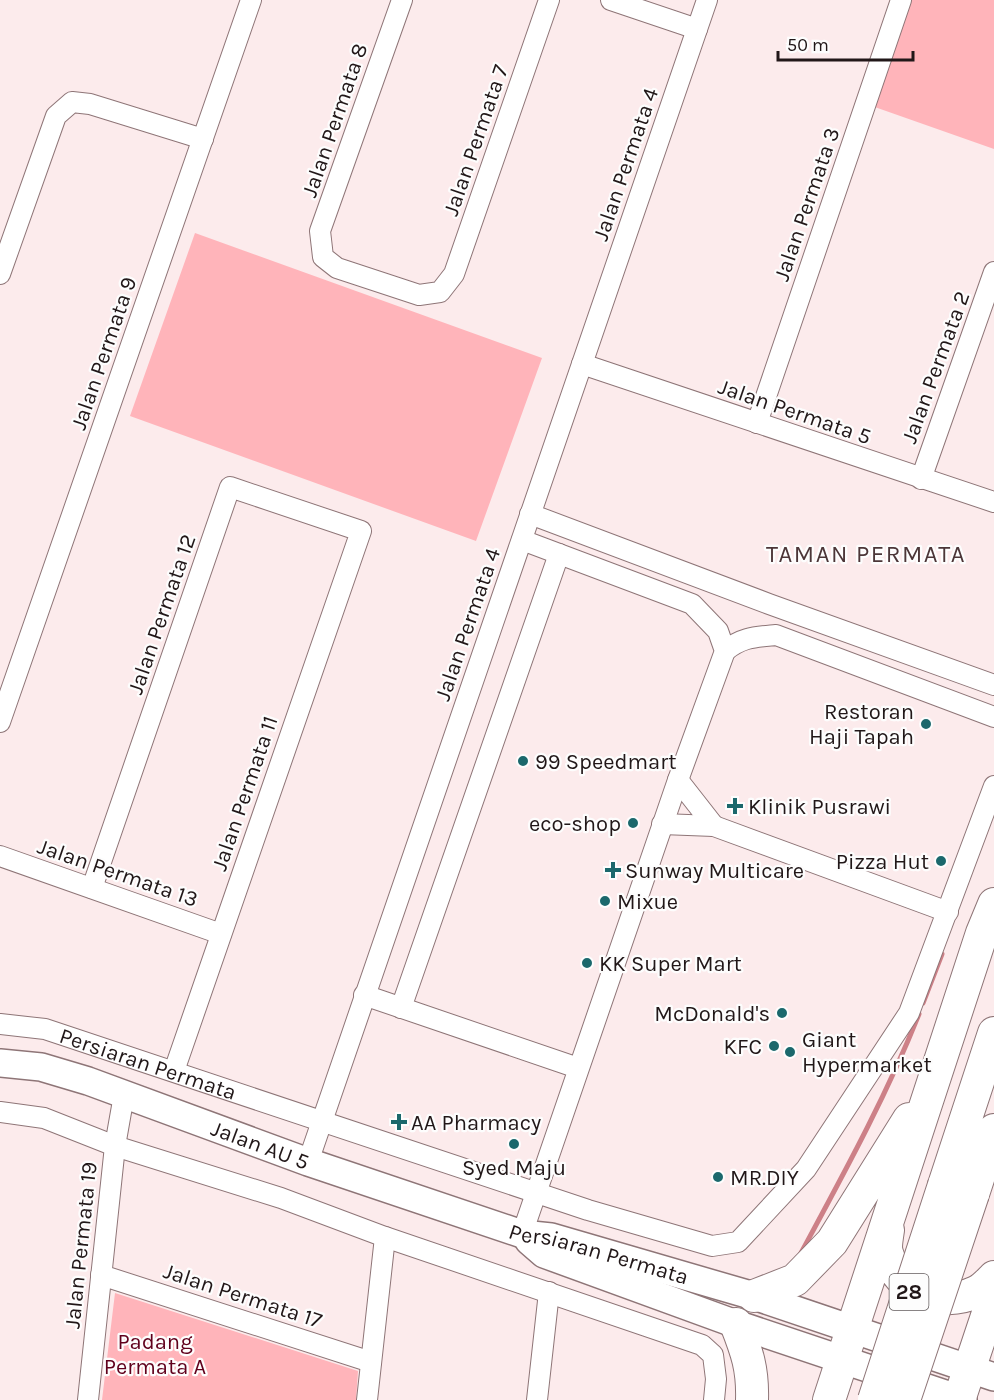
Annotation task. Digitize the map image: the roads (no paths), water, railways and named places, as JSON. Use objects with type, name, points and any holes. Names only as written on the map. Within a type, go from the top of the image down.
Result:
[{"type":"highway","points":[[828,1400],[982,933],[994,904]]},
{"type":"highway","name":"28","points":[[904,1400],[958,1189],[994,1034]]},
{"type":"highway","points":[[754,1296],[795,1280],[832,1242],[935,1076]]},
{"type":"highway","name":"28","points":[[874,1400],[958,1189],[994,1130]]},
{"type":"highway","points":[[888,1218],[886,1252],[896,1273],[912,1289],[933,1298],[957,1299],[978,1291],[994,1277]]},
{"type":"highway","points":[[960,1400],[982,1373],[994,1295]]},
{"type":"highway","points":[[736,1324],[748,1356],[752,1400]]},
{"type":"main road","name":"Jalan AU 5","points":[[0,1063],[40,1067],[88,1081],[308,1162],[522,1234]]},
{"type":"main road","name":"Persiaran Permata","points":[[522,1234],[551,1237],[754,1296],[982,1373]]},
{"type":"main road","name":"Persiaran Permata","points":[[522,1234],[544,1254],[736,1324],[960,1400]]},
{"type":"street","name":"Jalan Permata 9","points":[[0,722],[251,0]]},
{"type":"street","name":"Jalan Permata 8","points":[[402,0],[320,231],[323,257],[337,268],[419,295],[440,292]]},
{"type":"street","name":"Jalan Permata 7","points":[[440,292],[454,274],[549,0]]},
{"type":"street","points":[[611,0],[697,29]]},
{"type":"street","name":"Jalan Permata 4","points":[[308,1162],[707,0]]},
{"type":"street","name":"Jalan Permata 3","points":[[757,423],[901,0]]},
{"type":"street","points":[[0,274],[56,116],[72,102],[90,104],[203,139]]},
{"type":"street","name":"Jalan Permata 2","points":[[921,479],[994,272]]},
{"type":"street","name":"Jalan Permata 5","points":[[582,364],[994,502]]},
{"type":"street","name":"Jalan Permata 12","points":[[92,888],[230,487],[361,531]]},
{"type":"street","points":[[530,514],[994,686]]},
{"type":"street","name":"Jalan Permata 11","points":[[174,1071],[361,531]]},
{"type":"street","points":[[522,540],[692,604],[718,631],[725,651]]},
{"type":"street","points":[[401,1008],[559,554]]},
{"type":"street","points":[[522,1234],[662,825],[725,651],[736,642],[747,638],[776,635],[994,717]]},
{"type":"street","points":[[678,780],[714,826]]},
{"type":"street","name":"Persiaran Permata","points":[[0,1024],[45,1029],[174,1071],[321,1123],[588,1210],[712,1246],[738,1242],[806,1169],[909,1013],[994,786]]},
{"type":"street","points":[[662,825],[714,826],[948,912]]},
{"type":"street","name":"Jalan Permata 13","points":[[0,856],[221,934]]},
{"type":"street","points":[[364,995],[578,1068]]},
{"type":"street","name":"Jalan Permata 19","points":[[88,1400],[115,1146],[124,1095]]},
{"type":"street","points":[[0,1112],[44,1118],[115,1146],[281,1198],[385,1237],[702,1344],[713,1355],[716,1379],[714,1400]]},
{"type":"street","points":[[367,1400],[385,1237]]},
{"type":"street","name":"Jalan Permata 17","points":[[101,1275],[371,1362]]},
{"type":"street","points":[[537,1400],[549,1293]]},
{"type":"waterway","points":[[923,1003],[942,954]]},
{"type":"waterway","points":[[801,1253],[878,1106],[919,1014]]},
{"type":"place","name":"Restoran Haji Tapah","points":[[926,724]]},
{"type":"place","name":"99 Speedmart","points":[[523,761]]},
{"type":"place","name":"Klinik Pusrawi","points":[[735,806]]},
{"type":"place","name":"eco-shop","points":[[633,823]]},
{"type":"place","name":"Pizza Hut","points":[[941,861]]},
{"type":"place","name":"Sunway Multicare","points":[[613,870]]},
{"type":"place","name":"Mixue","points":[[605,901]]},
{"type":"place","name":"KK Super Mart","points":[[587,963]]},
{"type":"place","name":"McDonald's","points":[[782,1013]]},
{"type":"place","name":"KFC","points":[[774,1046]]},
{"type":"place","name":"Giant Hypermarket","points":[[790,1052]]},
{"type":"place","name":"AA Pharmacy","points":[[399,1122]]},
{"type":"place","name":"Syed Maju","points":[[514,1144]]},
{"type":"place","name":"MR.DIY","points":[[718,1177]]},
{"type":"district","name":"TAMAN PERMATA","points":[[866,554]]},
{"type":"park label","name":"Padang Permata A","points":[[155,1354]]}]
